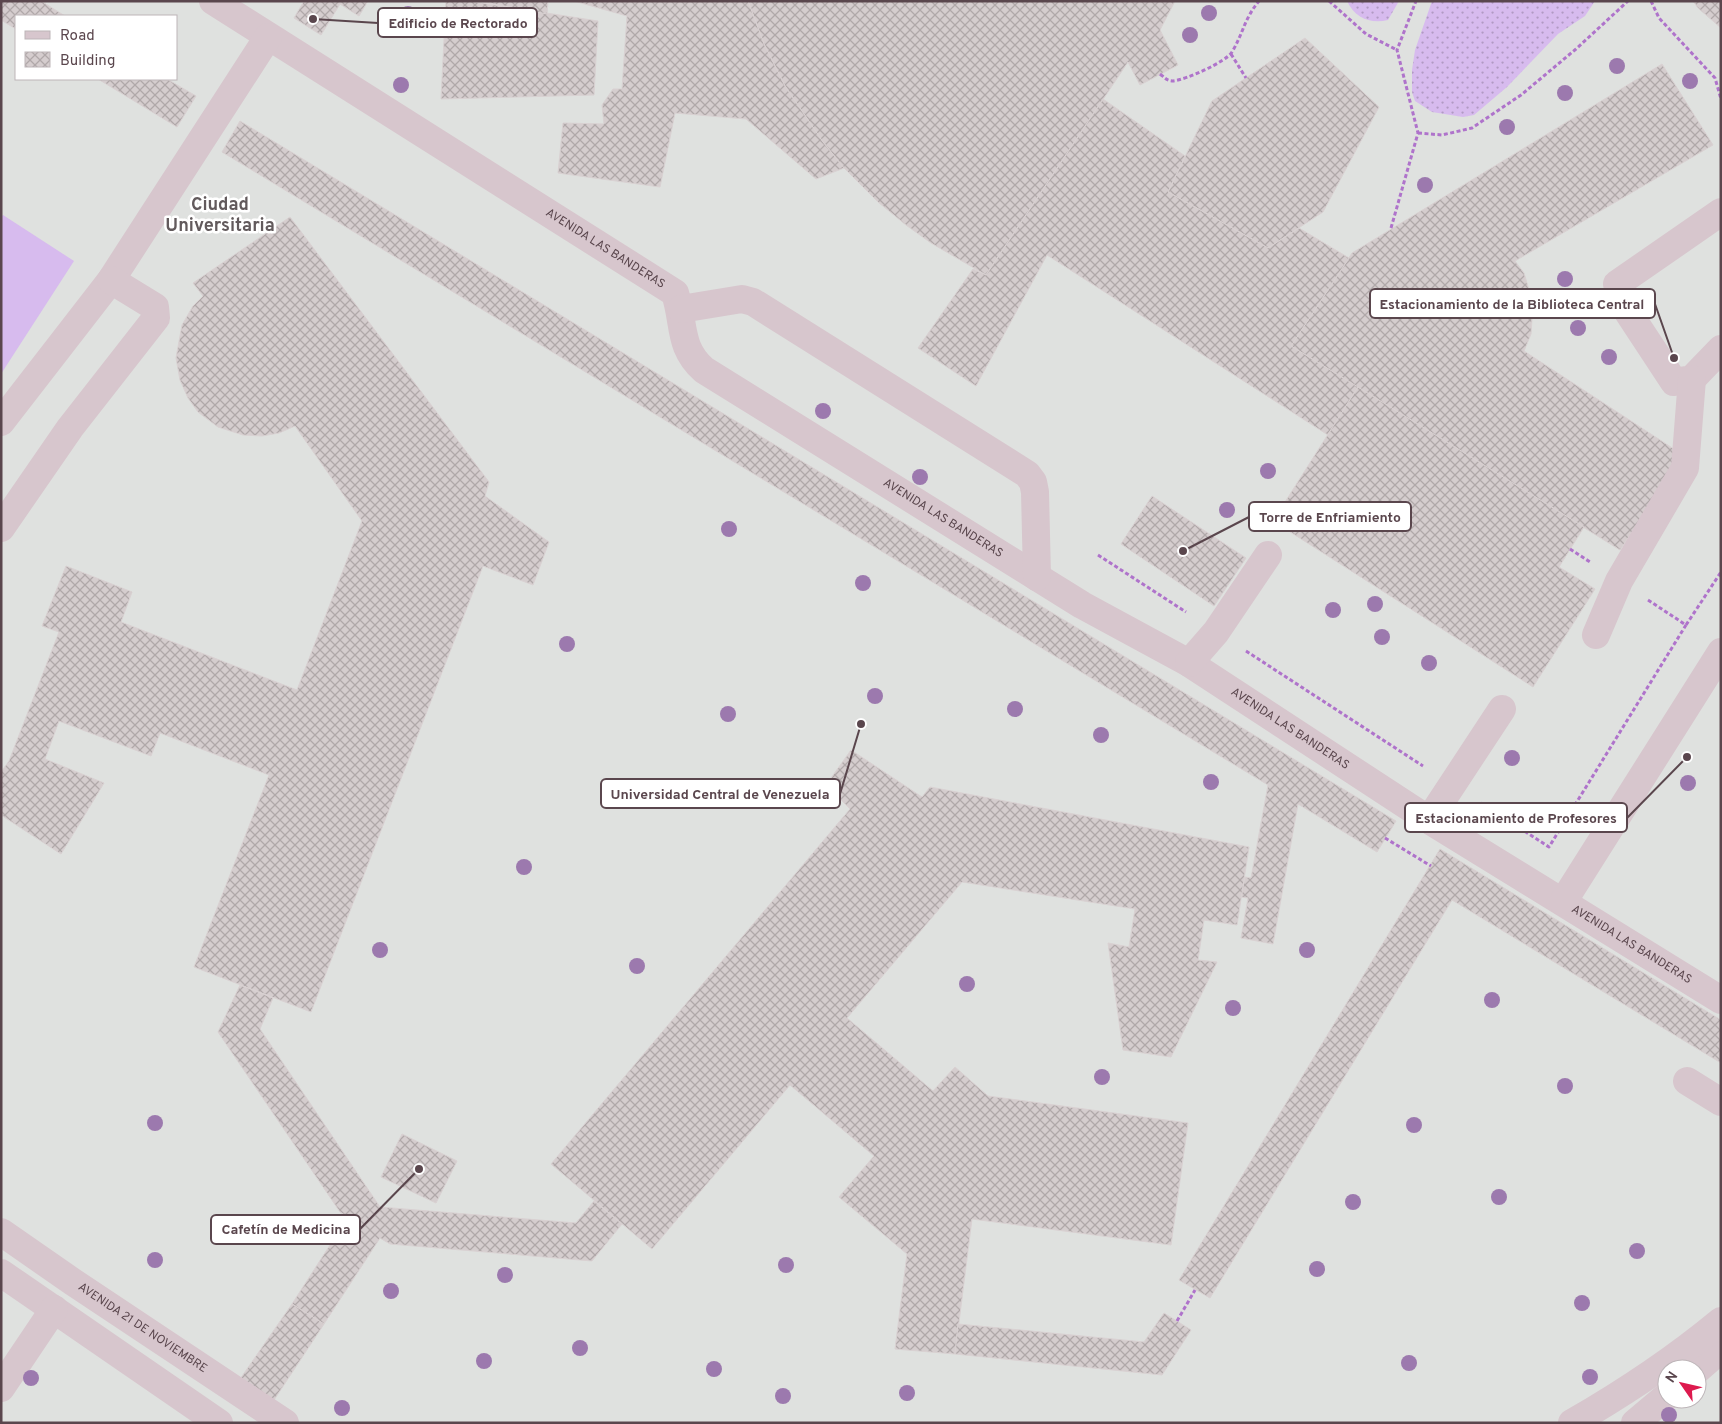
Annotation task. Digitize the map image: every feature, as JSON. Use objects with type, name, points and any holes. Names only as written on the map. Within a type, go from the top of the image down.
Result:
[{"type":"lane","name":"AVENIDA LAS BANDERAS","points":[[213,1],[675,293],[680,310],[686,349],[692,360],[704,370],[1082,605],[1189,663],[1429,820],[1721,1000]]},
{"type":"lane","points":[[1,422],[111,280],[268,37]]},
{"type":"lane","points":[[1721,212],[1617,284],[1624,306],[1674,382],[1692,379],[1721,349]]},
{"type":"lane","points":[[1,528],[70,428],[156,318],[155,307],[111,280]]},
{"type":"lane","points":[[680,310],[742,299],[753,302],[1027,474],[1033,482],[1035,492],[1037,577]]},
{"type":"lane","points":[[1596,635],[1619,580],[1685,468],[1692,379]]},
{"type":"lane","points":[[1189,663],[1216,632],[1268,555]]},
{"type":"lane","points":[[1563,902],[1721,652]]},
{"type":"lane","points":[[1429,820],[1502,709]]},
{"type":"lane","points":[[1687,1081],[1721,1102]]},
{"type":"lane","name":"AVENIDA 21 DE NOVIEMBRE","points":[[1,1232],[53,1269],[285,1423]]},
{"type":"lane","points":[[1,1273],[219,1423]]},
{"type":"lane","points":[[1,1388],[54,1309]]},
{"type":"lane","points":[[1572,1423],[1619,1395],[1691,1346],[1721,1321]]},
{"type":"lane","points":[[1707,1361],[1721,1349]]},
{"type":"lane","points":[[1639,1421],[1657,1405]]},
{"type":"path","points":[[1160,74],[1168,80],[1175,81],[1215,64],[1231,54],[1248,15],[1259,1]]},
{"type":"path","points":[[1329,1],[1366,34],[1397,50]]},
{"type":"path","points":[[1392,228],[1418,133],[1397,50],[1416,1]]},
{"type":"path","points":[[1418,133],[1442,135],[1472,128],[1521,94],[1576,49],[1628,1]]},
{"type":"path","points":[[1651,1],[1659,18],[1715,78],[1721,99]]},
{"type":"path","points":[[1231,54],[1246,78]]},
{"type":"path","points":[[1098,555],[1549,847],[1686,625]]},
{"type":"path","points":[[1385,838],[1431,866]]},
{"type":"path","points":[[1177,1322],[1195,1290]]},
{"type":"shaded area","points":[[1,1],[1721,1],[1721,1423],[1,1423]]},
{"type":"shaded area","points":[[1347,1],[1399,1],[1388,20],[1375,21],[1359,16]]},
{"type":"shaded area","points":[[1432,1],[1595,1],[1585,16],[1558,34],[1507,87],[1474,115],[1463,117],[1432,112],[1415,101],[1412,92],[1412,70],[1415,50]]},
{"type":"shaded area","points":[[3,215],[74,261],[1,374],[1,217]]},
{"type":"building","points":[[1,1],[41,1],[63,15],[15,15],[15,28],[1,20]]},
{"type":"building","points":[[304,1],[368,1],[359,16],[340,4],[321,35],[294,18]]},
{"type":"building","points":[[446,1],[469,1],[598,21],[594,95],[441,99]]},
{"type":"building","points":[[478,1],[548,1],[547,14]]},
{"type":"building","points":[[574,1],[748,1],[764,44],[785,86],[823,142],[844,168],[816,179],[746,119],[675,113],[660,187],[558,173],[563,123],[604,124],[602,105],[613,89],[622,89],[627,16]]},
{"type":"building","points":[[748,1],[1175,1],[1160,30],[1178,65],[1140,85],[1128,62],[986,275],[931,243],[906,225],[878,202],[844,168],[823,142],[785,86],[764,44]]},
{"type":"building","points":[[1693,1],[1721,1],[1721,28],[1698,8]]},
{"type":"building","points":[[1305,38],[1379,107],[1323,212],[1268,248],[1168,192],[1212,101]]},
{"type":"building","points":[[1662,64],[1713,145],[1515,261],[1524,273],[1533,303],[1531,334],[1524,351],[1683,455],[1620,550],[1291,346],[1352,253]]},
{"type":"building","points":[[100,80],[169,80],[196,96],[177,127]]},
{"type":"building","points":[[1103,99],[1185,156],[1168,192],[1268,248],[1299,228],[1349,258],[1291,346],[1358,387],[1328,435],[1047,255],[976,386],[918,348],[973,269],[986,275]]},
{"type":"building","points":[[240,121],[1396,821],[1377,852],[1298,804],[1273,944],[1241,938],[1248,898],[1241,897],[1245,877],[1251,878],[1268,785],[222,152]]},
{"type":"building","points":[[290,217],[489,482],[485,496],[549,542],[533,585],[483,566],[311,1012],[194,967],[269,775],[160,733],[151,756],[59,721],[45,759],[104,783],[61,854],[1,815],[1,772],[9,761],[59,632],[42,626],[66,566],[132,592],[121,622],[297,690],[362,521],[295,426],[279,433],[262,436],[243,435],[218,427],[198,412],[188,398],[180,380],[176,358],[182,325],[193,306],[203,296],[193,283]]},
{"type":"building","points":[[1358,387],[1584,527],[1559,567],[1595,589],[1533,687],[1273,521]]},
{"type":"building","points":[[1152,496],[1246,558],[1214,606],[1121,544]]},
{"type":"building","points":[[851,750],[922,797],[930,787],[1249,847],[1237,925],[1204,920],[1198,960],[1217,962],[1171,1057],[1123,1050],[1108,943],[1129,947],[1135,909],[962,882],[847,1018],[933,1091],[955,1067],[988,1096],[1188,1123],[1171,1245],[972,1219],[955,1354],[895,1349],[907,1254],[839,1197],[874,1156],[790,1085],[652,1249],[551,1164],[850,809],[826,785]]},
{"type":"building","points":[[1440,849],[1721,1020],[1721,1063],[1452,900],[1210,1298],[1179,1280]]},
{"type":"building","points":[[240,985],[273,998],[260,1029],[380,1207],[576,1223],[594,1201],[622,1224],[592,1261],[390,1244],[380,1238],[324,1324],[292,1304],[348,1217],[340,1212],[218,1032]]},
{"type":"building","points":[[402,1134],[457,1161],[436,1203],[381,1177]]},
{"type":"building","points":[[292,1304],[324,1324],[272,1403],[238,1382]]},
{"type":"building","points":[[1164,1313],[1191,1330],[1162,1375],[955,1354],[958,1324],[1144,1342]]},
{"type":"place","name":"Edificio de Rectorado","points":[[313,19]]},
{"type":"place","name":"Estacionamiento de la Biblioteca Central","points":[[1674,358]]},
{"type":"place","name":"Torre de Enfriamiento","points":[[1183,551]]},
{"type":"place","name":"Universidad Central de Venezuela","points":[[861,724]]},
{"type":"place","name":"Estacionamiento de Profesores","points":[[1687,757]]},
{"type":"place","name":"Cafetín de Medicina","points":[[419,1169]]},
{"type":"district","name":"Ciudad Universitaria","points":[[220,215]]}]
